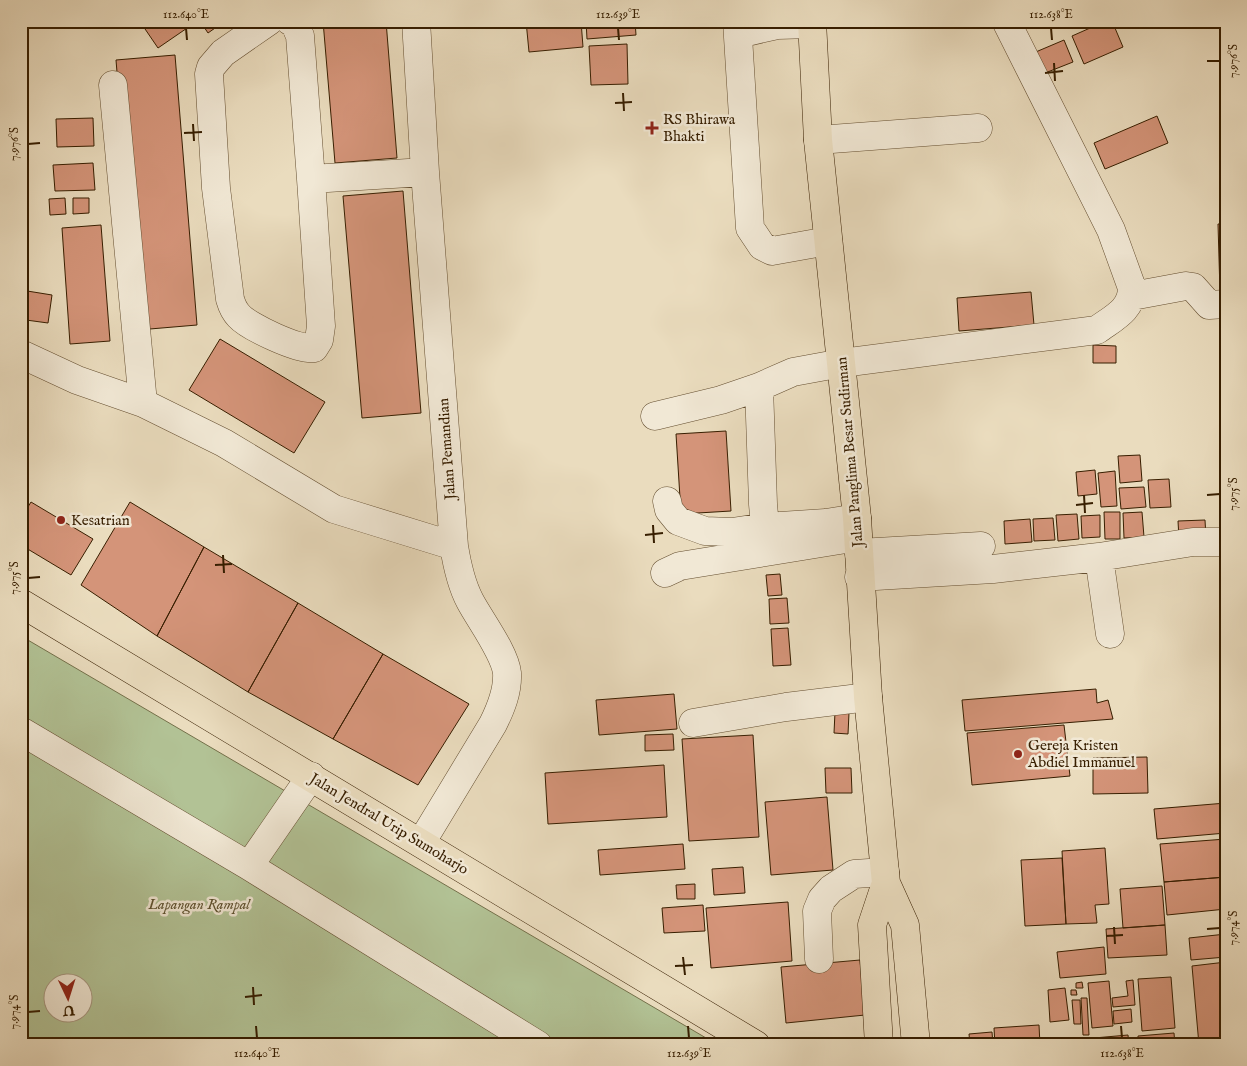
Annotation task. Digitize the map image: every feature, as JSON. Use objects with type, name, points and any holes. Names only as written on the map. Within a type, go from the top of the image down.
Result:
[{"type":"main road","name":"Jalan Panglima Besar Sudirman","points":[[812,22],[818,140],[842,363],[858,546],[868,697],[886,877],[905,925],[916,1045]]},
{"type":"main road","name":"Jalan Jendral Urip Sumoharjo","points":[[21,603],[756,1045]]},
{"type":"main road","name":"Jalan Panglima Besar Sudirman","points":[[879,1045],[872,925],[886,877]]},
{"type":"street","points":[[269,21],[223,53],[211,67],[209,74],[216,188],[230,299],[235,312],[246,323],[286,342],[310,349],[317,345],[321,326],[300,36],[295,24],[290,21]]},
{"type":"street","name":"Jalan Pemandian","points":[[416,21],[425,172],[454,546],[459,574],[469,600],[502,658],[507,672],[502,705],[493,724],[421,843]]},
{"type":"street","points":[[655,416],[721,400],[760,387],[794,372],[842,363],[1097,330],[1128,306],[1132,296],[1132,288],[1111,230],[1006,21]]},
{"type":"street","points":[[812,22],[738,28],[750,228],[762,246],[772,251],[828,242]]},
{"type":"street","points":[[113,85],[143,403]]},
{"type":"street","points":[[818,140],[978,128]]},
{"type":"street","points":[[311,179],[425,172]]},
{"type":"street","points":[[1132,296],[1186,286],[1193,287],[1198,291],[1209,305],[1226,304]]},
{"type":"street","points":[[21,354],[77,380],[143,403],[224,443],[334,509],[454,546]]},
{"type":"street","points":[[760,387],[762,504],[765,527]]},
{"type":"street","points":[[667,501],[670,510],[678,522],[705,531],[732,532],[765,527],[826,523],[858,546],[981,546]]},
{"type":"street","points":[[665,573],[680,566],[830,540],[993,569],[1099,557],[1193,542],[1226,542]]},
{"type":"street","points":[[1099,557],[1110,634]]},
{"type":"street","points":[[693,723],[786,707],[868,697]]},
{"type":"street","points":[[21,731],[249,866],[538,1045]]},
{"type":"street","points":[[249,866],[311,776]]},
{"type":"street","points":[[819,959],[817,911],[822,899],[831,889],[854,874],[886,877]]},
{"type":"green space","name":"Lapangan Rampal","points":[[21,636],[718,1045],[21,1045]]},
{"type":"building","points":[[149,21],[191,21],[193,24],[158,48],[143,26]]},
{"type":"building","points":[[200,21],[225,21],[208,33]]},
{"type":"building","points":[[323,21],[386,21],[397,158],[335,163]]},
{"type":"building","points":[[504,21],[523,21],[524,26],[504,26]]},
{"type":"building","points":[[526,21],[581,21],[583,47],[529,52]]},
{"type":"building","points":[[586,21],[635,21],[636,35],[587,39]]},
{"type":"building","points":[[1106,21],[1112,21],[1123,47],[1084,64],[1072,36]]},
{"type":"building","points":[[1064,40],[1073,62],[1040,75],[1031,54]]},
{"type":"building","points":[[627,44],[628,84],[591,85],[589,46]]},
{"type":"building","points":[[175,55],[197,325],[138,330],[116,60]]},
{"type":"building","points":[[1157,116],[1168,143],[1105,169],[1094,143]]},
{"type":"building","points":[[93,118],[94,146],[57,147],[56,119]]},
{"type":"building","points":[[93,163],[95,190],[55,191],[53,165]]},
{"type":"building","points":[[403,191],[421,413],[362,418],[343,196]]},
{"type":"building","points":[[65,198],[66,214],[50,215],[49,199]]},
{"type":"building","points":[[73,198],[89,198],[89,213],[73,214]]},
{"type":"building","points":[[1218,224],[1226,224],[1226,292],[1220,292]]},
{"type":"building","points":[[101,225],[110,341],[70,344],[62,228]]},
{"type":"building","points":[[21,290],[52,295],[48,323],[26,320],[24,337],[21,336]]},
{"type":"building","points":[[1031,292],[1034,325],[959,331],[957,298]]},
{"type":"building","points":[[220,339],[325,402],[294,453],[189,390]]},
{"type":"building","points":[[1093,345],[1116,346],[1116,363],[1093,363]]},
{"type":"building","points":[[726,431],[731,511],[681,514],[676,434]]},
{"type":"building","points":[[1140,455],[1142,481],[1120,483],[1118,456]]},
{"type":"building","points":[[1095,470],[1097,494],[1078,496],[1076,472]]},
{"type":"building","points":[[1115,471],[1117,506],[1101,507],[1098,473]]},
{"type":"building","points":[[1169,479],[1171,507],[1150,508],[1148,480]]},
{"type":"building","points":[[1144,487],[1146,507],[1121,509],[1119,488]]},
{"type":"building","points":[[31,502],[93,539],[71,575],[21,545],[21,518]]},
{"type":"building","points":[[130,502],[204,547],[157,636],[81,585]]},
{"type":"building","points":[[1104,512],[1120,512],[1120,539],[1105,539]]},
{"type":"building","points":[[1142,512],[1144,537],[1124,538],[1123,513]]},
{"type":"building","points":[[1077,514],[1079,539],[1058,541],[1056,515]]},
{"type":"building","points":[[1100,515],[1100,537],[1082,538],[1081,516]]},
{"type":"building","points":[[1053,518],[1055,540],[1034,541],[1033,519]]},
{"type":"building","points":[[1030,519],[1032,542],[1005,544],[1004,521]]},
{"type":"building","points":[[1205,520],[1206,538],[1179,539],[1178,521]]},
{"type":"building","points":[[204,547],[298,603],[248,692],[157,636]]},
{"type":"building","points":[[780,574],[782,595],[768,596],[766,575]]},
{"type":"building","points":[[787,598],[789,623],[770,624],[769,599]]},
{"type":"building","points":[[298,603],[383,654],[333,739],[248,692]]},
{"type":"building","points":[[788,628],[791,665],[773,666],[771,629]]},
{"type":"building","points":[[383,654],[469,704],[418,785],[333,739]]},
{"type":"building","points":[[1096,689],[1097,703],[1108,700],[1113,719],[965,731],[962,700]]},
{"type":"building","points":[[674,694],[677,729],[599,735],[596,700]]},
{"type":"building","points":[[835,712],[849,713],[848,734],[834,733]]},
{"type":"building","name":"Gereja Kristen Abdiel Immanuel","points":[[1064,725],[1070,776],[972,785],[967,733]]},
{"type":"building","points":[[673,734],[674,750],[645,751],[645,735]]},
{"type":"building","points":[[753,735],[759,837],[689,841],[682,739]]},
{"type":"building","points":[[1147,757],[1148,793],[1093,794],[1093,758]]},
{"type":"building","points":[[664,765],[667,817],[548,824],[545,773]]},
{"type":"building","points":[[825,768],[851,768],[852,793],[826,793]]},
{"type":"building","points":[[827,797],[833,870],[771,875],[765,802]]},
{"type":"building","points":[[1226,803],[1226,833],[1157,839],[1154,809]]},
{"type":"building","points":[[1226,839],[1226,877],[1164,882],[1160,844]]},
{"type":"building","points":[[683,844],[685,869],[600,875],[598,850]]},
{"type":"building","points":[[1105,848],[1109,904],[1095,905],[1097,923],[1066,924],[1062,851]]},
{"type":"building","points":[[1062,858],[1066,924],[1025,926],[1021,860]]},
{"type":"building","points":[[743,867],[745,893],[714,895],[712,869]]},
{"type":"building","points":[[1226,877],[1226,909],[1167,915],[1164,882]]},
{"type":"building","points":[[695,884],[695,899],[677,899],[676,885]]},
{"type":"building","points":[[1162,886],[1165,925],[1123,928],[1120,889]]},
{"type":"building","points":[[788,902],[792,961],[711,968],[706,908]]},
{"type":"building","points":[[703,905],[705,931],[664,933],[662,908]]},
{"type":"building","points":[[1165,925],[1167,955],[1108,958],[1106,929]]},
{"type":"building","points":[[1226,934],[1226,957],[1191,960],[1189,938]]},
{"type":"building","points":[[1104,947],[1106,974],[1060,978],[1057,952]]},
{"type":"building","points":[[860,960],[865,1015],[786,1023],[781,967]]},
{"type":"building","points":[[1226,962],[1226,1045],[1199,1045],[1192,966]]},
{"type":"building","points":[[1171,977],[1175,1028],[1142,1031],[1138,979]]},
{"type":"building","points":[[1133,980],[1135,1005],[1113,1007],[1112,998],[1128,996],[1126,981]]},
{"type":"building","points":[[1109,981],[1113,1026],[1092,1028],[1088,983]]},
{"type":"building","points":[[1082,982],[1083,988],[1076,988],[1076,983]]},
{"type":"building","points":[[1065,988],[1069,1020],[1050,1022],[1048,990]]},
{"type":"building","points":[[1071,990],[1076,990],[1077,995],[1071,995]]},
{"type":"building","points":[[1081,998],[1087,998],[1089,1035],[1083,1035]]},
{"type":"building","points":[[1072,1000],[1080,1000],[1081,1024],[1074,1024]]},
{"type":"building","points":[[1131,1009],[1132,1022],[1114,1024],[1113,1011]]},
{"type":"building","points":[[1039,1025],[1040,1045],[995,1045],[994,1028]]},
{"type":"building","points":[[992,1032],[993,1045],[970,1045],[969,1034]]},
{"type":"building","points":[[1174,1033],[1175,1045],[1138,1045],[1138,1036]]},
{"type":"building","points":[[1128,1035],[1129,1045],[1094,1045],[1094,1038]]},
{"type":"place","name":"RS Bhirawa Bhakti","points":[[652,128]]},
{"type":"place","name":"Kesatrian","points":[[61,520]]},
{"type":"place","name":"Gereja Kristen Abdiel Immanuel","points":[[1018,754]]}]
